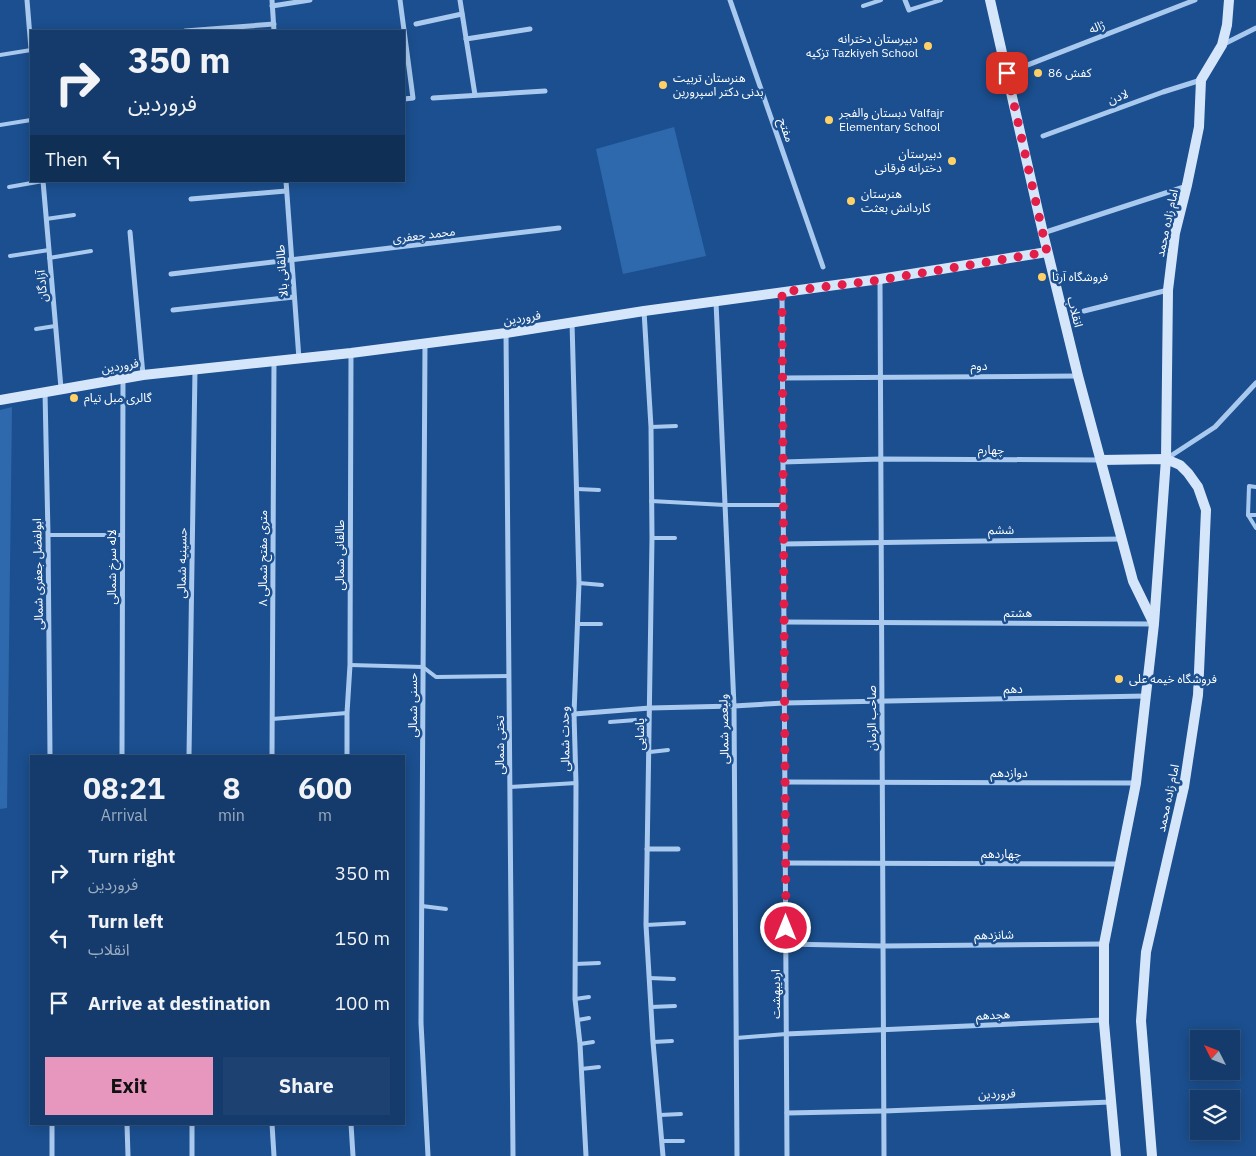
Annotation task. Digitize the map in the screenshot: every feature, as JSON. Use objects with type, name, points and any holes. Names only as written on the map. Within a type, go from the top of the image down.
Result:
[{"type":"street","points":[[27,0],[30,37]]},
{"type":"street","points":[[274,30],[272,3],[310,0]]},
{"type":"street","points":[[400,0],[404,30]]},
{"type":"street","points":[[460,0],[475,95]]},
{"type":"street","name":"مفتح","points":[[730,0],[823,267]]},
{"type":"street","points":[[905,0],[909,10]]},
{"type":"street","name":"انقلاب","points":[[990,0],[1047,252],[1078,376],[1133,581],[1154,624]]},
{"type":"street","name":"ژاله","points":[[1007,73],[1195,0]]},
{"type":"street","name":"امام زاده محمد","points":[[1116,1156],[1103,1020],[1104,944],[1136,783],[1154,624],[1166,459],[1168,290],[1175,233],[1199,127],[1201,80],[1222,45],[1227,25],[1229,0]]},
{"type":"street","points":[[416,24],[462,14]]},
{"type":"street","points":[[198,30],[274,24]]},
{"type":"street","points":[[1222,45],[1256,28]]},
{"type":"street","points":[[466,40],[530,29]]},
{"type":"street","points":[[405,35],[414,98],[405,99]]},
{"type":"street","name":"لادن","points":[[1043,136],[1201,80]]},
{"type":"street","points":[[433,98],[544,91]]},
{"type":"street","name":"آزادگان","points":[[43,182],[61,388]]},
{"type":"street","name":"طالقانی بالا","points":[[286,182],[299,359]]},
{"type":"street","points":[[1043,233],[1187,185]]},
{"type":"street","points":[[191,199],[286,191]]},
{"type":"street","name":"محمد جعفری","points":[[171,274],[559,228]]},
{"type":"street","points":[[130,232],[143,375]]},
{"type":"street","name":"فروردین","points":[[0,400],[143,375],[274,360],[299,359],[506,333],[644,311],[880,280],[1047,252]]},
{"type":"street","name":"صاحب الزمان","points":[[880,280],[884,1156]]},
{"type":"street","points":[[1084,311],[1168,290]]},
{"type":"street","name":"اردیبهشت","points":[[782,292],[787,1156]]},
{"type":"street","points":[[173,310],[294,297]]},
{"type":"street","name":"ولیعصر شمالی","points":[[716,302],[734,706],[737,1156]]},
{"type":"street","name":"پاشایی","points":[[644,311],[651,427],[652,538],[646,925],[653,1042],[663,1156]]},
{"type":"street","name":"وحدت شمالی","points":[[572,322],[579,583],[574,714],[576,783],[575,964],[586,1156]]},
{"type":"street","name":"تختی شمالی","points":[[506,333],[513,1156]]},
{"type":"street","name":"حسنی شمالی","points":[[425,344],[421,1023],[428,1156]]},
{"type":"street","name":"طالقانی شمالی","points":[[347,755],[350,666],[350,353]]},
{"type":"street","name":"۸ متری مفتح شمالی","points":[[272,755],[274,360]]},
{"type":"street","name":"حسینیه شمالی","points":[[189,755],[195,369]]},
{"type":"street","name":"دوم","points":[[782,378],[1078,376]]},
{"type":"street","name":"لاله سرخ شمالی","points":[[122,755],[123,378]]},
{"type":"street","points":[[1101,460],[1166,459],[1215,427],[1256,383]]},
{"type":"street","name":"ابولفضل جعفری شمالی","points":[[45,391],[50,755]]},
{"type":"street","name":"چهارم","points":[[783,462],[881,459],[1101,460]]},
{"type":"street","name":"امام زاده محمد","points":[[1152,1156],[1141,1021],[1146,952],[1184,787],[1198,695],[1206,510],[1198,488],[1188,473],[1180,465],[1166,459]]},
{"type":"street","name":"ششم","points":[[784,544],[1122,538]]},
{"type":"street","name":"هشتم","points":[[784,622],[1154,624]]},
{"type":"street","name":"دهم","points":[[574,714],[650,708],[784,703],[1146,696]]},
{"type":"street","name":"دوازدهم","points":[[785,782],[882,784],[1136,783]]},
{"type":"street","points":[[647,849],[678,849]]},
{"type":"street","name":"چهاردهم","points":[[785,863],[1120,864]]},
{"type":"street","name":"شانزدهم","points":[[786,944],[883,946],[1104,944]]},
{"type":"street","name":"هجدهم","points":[[786,1034],[1103,1020]]},
{"type":"street","name":"فروردین","points":[[786,1113],[884,1112],[1111,1102]]},
{"type":"street","points":[[52,1125],[52,1156]]},
{"type":"street","points":[[127,1125],[128,1156]]},
{"type":"street","points":[[192,1125],[192,1156]]},
{"type":"street","points":[[272,1125],[274,1156]]},
{"type":"street","points":[[351,1125],[353,1156]]},
{"type":"lane","points":[[863,6],[881,0]]},
{"type":"lane","points":[[909,10],[941,0]]},
{"type":"lane","points":[[0,55],[30,49]]},
{"type":"lane","points":[[0,125],[30,120]]},
{"type":"lane","points":[[9,187],[37,182]]},
{"type":"lane","points":[[46,219],[74,215]]},
{"type":"lane","points":[[10,256],[49,250]]},
{"type":"lane","points":[[50,258],[91,252]]},
{"type":"lane","points":[[36,329],[56,326]]},
{"type":"lane","points":[[651,427],[676,426]]},
{"type":"lane","points":[[1256,487],[1249,486],[1248,515],[1256,528]]},
{"type":"lane","points":[[577,489],[599,490]]},
{"type":"lane","points":[[651,501],[725,505],[783,505]]},
{"type":"lane","points":[[1248,515],[1256,515]]},
{"type":"lane","points":[[48,535],[122,535]]},
{"type":"lane","points":[[652,538],[675,538]]},
{"type":"lane","points":[[579,583],[602,585]]},
{"type":"lane","points":[[577,624],[601,624]]},
{"type":"lane","points":[[350,666],[423,667],[436,677],[509,676]]},
{"type":"lane","points":[[272,719],[347,713]]},
{"type":"lane","points":[[610,722],[649,719]]},
{"type":"lane","points":[[650,752],[668,750]]},
{"type":"lane","points":[[510,786],[576,783]]},
{"type":"lane","points":[[422,906],[446,909]]},
{"type":"lane","points":[[646,925],[684,923]]},
{"type":"lane","points":[[575,964],[599,963]]},
{"type":"lane","points":[[649,978],[674,979]]},
{"type":"lane","points":[[576,999],[590,997]]},
{"type":"lane","points":[[651,1007],[675,1006]]},
{"type":"lane","points":[[578,1020],[590,1018]]},
{"type":"lane","points":[[736,1038],[786,1034]]},
{"type":"lane","points":[[653,1042],[672,1041]]},
{"type":"lane","points":[[580,1044],[593,1042]]},
{"type":"lane","points":[[581,1068],[599,1067]]},
{"type":"lane","points":[[660,1115],[681,1114]]},
{"type":"lane","points":[[662,1141],[683,1141]]},
{"type":"shaded area","points":[[674,127],[706,256],[623,274],[596,149]]},
{"type":"shaded area","points":[[12,407],[7,808],[0,809],[0,410]]},
{"type":"place","name":"دبیرستان دخترانه تزكيه Tazkiyeh School","points":[[928,46]]},
{"type":"place","name":"کفش 86","points":[[1038,73]]},
{"type":"place","name":"هنرستان تربیت بدنی دکتر اسپرورین","points":[[663,85]]},
{"type":"place","name":"دبستان والفجر Valfajr Elementary School","points":[[829,120]]},
{"type":"place","name":"دبیرستان دخترانه فرقانی","points":[[952,161]]},
{"type":"place","name":"هنرستان کاردانش بعثت","points":[[851,201]]},
{"type":"place","name":"فروشگاه آرتا","points":[[1042,277]]},
{"type":"place","name":"گالری مبل تیام","points":[[74,398]]},
{"type":"place","name":"فروشگاه خیمه علی","points":[[1119,679]]},
{"type":"route","points":[[786,928],[782,292],[880,280],[1047,252],[1007,73]]}]
